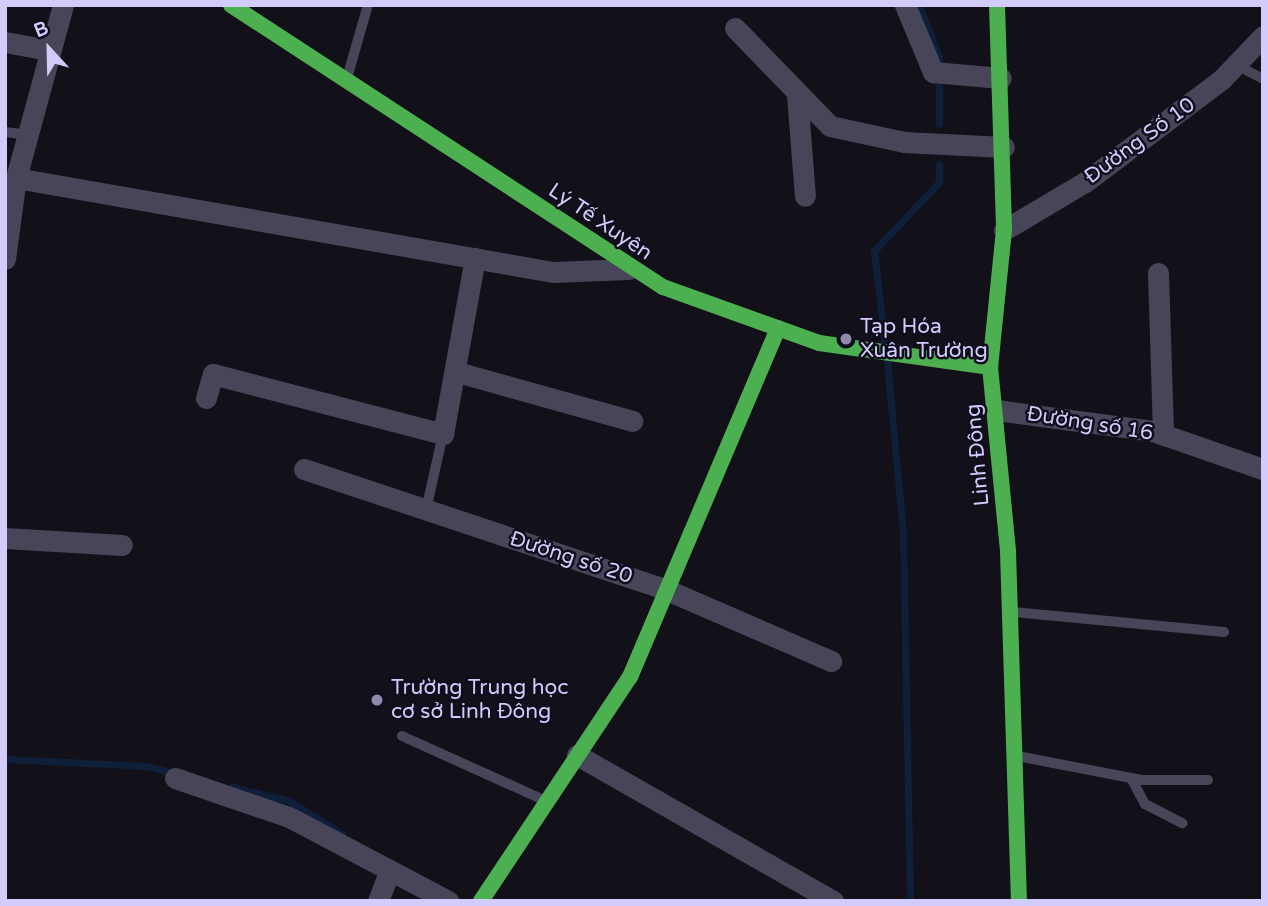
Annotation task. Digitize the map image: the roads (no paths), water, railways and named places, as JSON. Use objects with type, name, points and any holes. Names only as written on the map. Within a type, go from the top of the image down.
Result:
[{"type":"street","points":[[5,259],[16,178],[32,135],[49,50],[63,5]]},
{"type":"street","name":"Lý Tế Xuyên","points":[[231,5],[629,270],[663,288],[819,342],[990,367]]},
{"type":"street","points":[[905,5],[941,72],[1001,78]]},
{"type":"street","name":"Linh Đông","points":[[997,5],[1004,147],[1004,230],[990,367],[996,410],[1010,612],[1019,901]]},
{"type":"street","points":[[735,28],[797,95],[830,126],[904,142],[1004,147]]},
{"type":"street","name":"Đường Số 10","points":[[1004,230],[1085,182],[1236,65],[1263,36]]},
{"type":"street","points":[[5,42],[49,50]]},
{"type":"street","points":[[797,95],[805,195]]},
{"type":"street","points":[[16,178],[552,272],[629,270]]},
{"type":"street","points":[[206,398],[213,374],[443,434],[457,372],[475,258]]},
{"type":"street","points":[[1158,273],[1163,435]]},
{"type":"street","points":[[482,899],[630,677],[778,328]]},
{"type":"street","points":[[457,372],[632,421]]},
{"type":"street","name":"Đường số 16","points":[[996,410],[1163,435],[1263,469]]},
{"type":"street","name":"Đường số 20","points":[[304,469],[667,590],[831,661]]},
{"type":"street","points":[[5,538],[122,545]]},
{"type":"street","points":[[577,755],[833,901]]},
{"type":"street","points":[[175,778],[289,817],[448,901]]},
{"type":"street","points":[[378,901],[390,870]]},
{"type":"lane","points":[[346,81],[368,5]]},
{"type":"lane","points":[[1236,65],[1263,79]]},
{"type":"lane","points":[[5,132],[32,135]]},
{"type":"lane","points":[[426,510],[443,434]]},
{"type":"lane","points":[[1010,612],[1224,632]]},
{"type":"lane","points":[[402,736],[547,801]]},
{"type":"lane","points":[[1014,756],[1131,778],[1208,780]]},
{"type":"lane","points":[[1131,778],[1146,804],[1182,823]]},
{"type":"waterway","points":[[919,5],[939,57],[939,124]]},
{"type":"waterway","points":[[885,346],[874,251],[939,182],[939,164]]},
{"type":"waterway","points":[[887,361],[903,534],[910,901]]},
{"type":"waterway","points":[[5,759],[146,766],[177,774]]},
{"type":"waterway","points":[[232,787],[290,801],[342,834]]},
{"type":"place","name":"Tạp Hóa Xuân Trường","points":[[846,339]]},
{"type":"place","name":"Trường Trung học cơ sở Linh Đông","points":[[377,700]]}]
